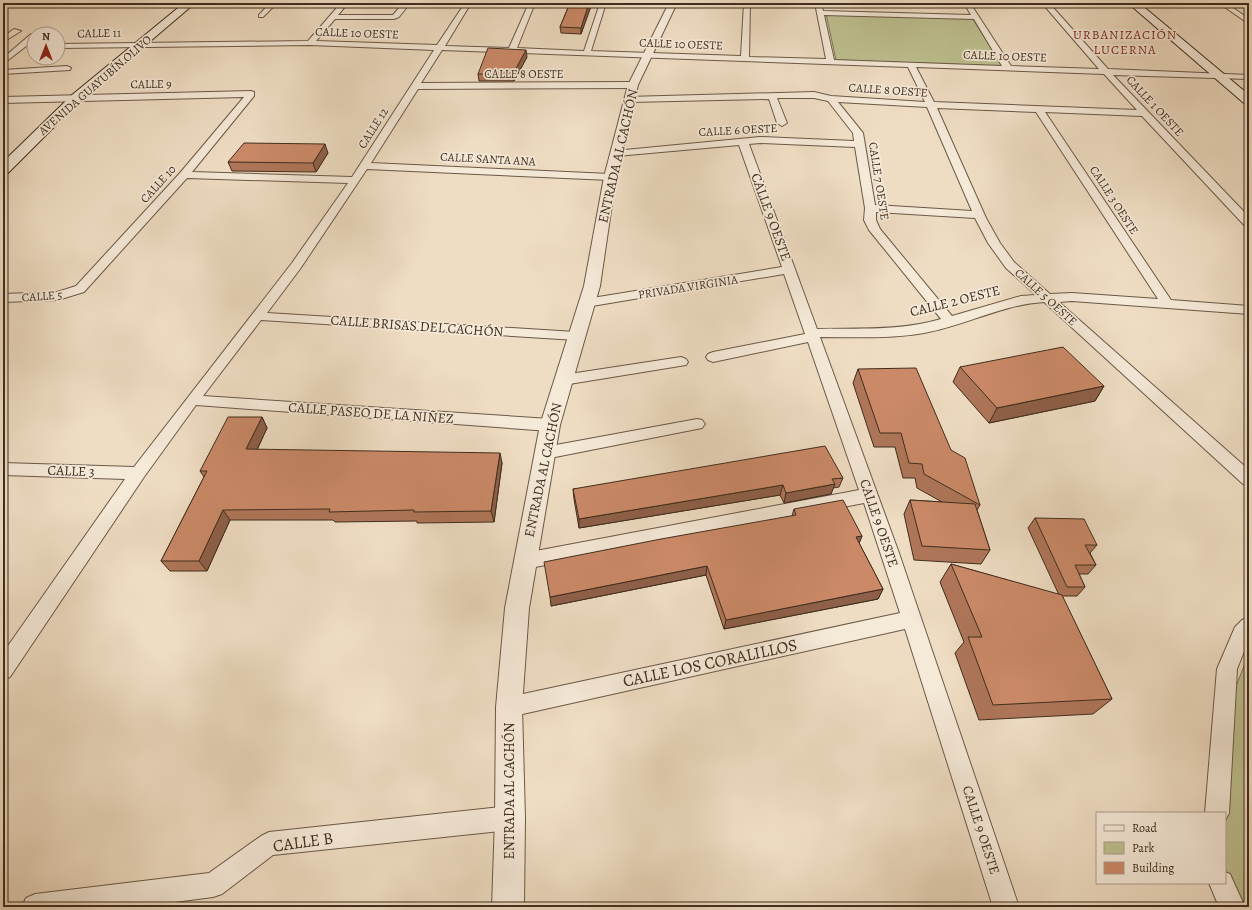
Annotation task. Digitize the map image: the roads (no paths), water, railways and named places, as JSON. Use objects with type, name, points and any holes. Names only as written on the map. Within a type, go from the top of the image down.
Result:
[{"type":"main road","name":"AVENIDA GUAYUBÍN OLIVO","points":[[3,170],[76,98],[190,3]]},
{"type":"main road","points":[[1133,3],[1249,101]]},
{"type":"street","points":[[261,16],[274,3]]},
{"type":"street","points":[[310,43],[345,3]]},
{"type":"street","points":[[334,17],[394,17],[397,16],[407,3]]},
{"type":"street","name":"CALLE 12","points":[[3,670],[138,473],[192,400],[296,266],[356,180],[468,3]]},
{"type":"street","points":[[512,50],[532,3]]},
{"type":"street","points":[[587,52],[603,3]]},
{"type":"street","name":"ENTRADA AL CACHÓN","points":[[508,907],[510,818],[509,707],[517,608],[525,560],[550,425],[592,286],[610,177],[631,92],[647,54],[673,3]]},
{"type":"street","points":[[745,58],[747,3]]},
{"type":"street","points":[[818,3],[831,62]]},
{"type":"street","points":[[967,3],[1008,68]]},
{"type":"street","name":"CALLE 1 OESTE","points":[[1045,3],[1106,72],[1249,224]]},
{"type":"street","points":[[1222,3],[1248,21]]},
{"type":"street","points":[[820,12],[892,12],[976,17]]},
{"type":"street","points":[[3,40],[17,31]]},
{"type":"street","points":[[3,62],[26,42]]},
{"type":"street","name":"CALLE 10 OESTE","points":[[141,44],[310,43],[647,54],[1249,77]]},
{"type":"street","name":"CALLE 11","points":[[66,46],[141,44]]},
{"type":"street","points":[[3,48],[26,48]]},
{"type":"street","name":"CALLE 5 OESTE","points":[[910,64],[932,105],[979,214],[1000,253],[1010,265],[1249,480]]},
{"type":"street","points":[[3,72],[67,68]]},
{"type":"street","name":"CALLE 8 OESTE","points":[[415,86],[772,96],[814,95],[830,99],[932,105],[1146,113]]},
{"type":"street","name":"CALLE 9","points":[[3,100],[251,94]]},
{"type":"street","name":"CALLE 10","points":[[80,289],[184,175],[251,94]]},
{"type":"street","points":[[772,96],[782,123]]},
{"type":"street","name":"CALLE 7 OESTE","points":[[830,99],[858,132],[870,208],[870,220],[875,230],[950,322]]},
{"type":"street","name":"CALLE 3 OESTE","points":[[1039,109],[1168,305]]},
{"type":"street","name":"CALLE 6 OESTE","points":[[617,153],[744,141],[861,144]]},
{"type":"street","name":"CALLE 9 OESTE","points":[[744,141],[870,495],[1006,907]]},
{"type":"street","name":"CALLE SANTA ANA","points":[[364,166],[610,177]]},
{"type":"street","points":[[184,175],[356,180]]},
{"type":"street","points":[[870,208],[979,214]]},
{"type":"street","name":"PRIVADA VIRGINIA","points":[[586,303],[789,270]]},
{"type":"street","name":"CALLE 5","points":[[3,298],[58,296],[80,289]]},
{"type":"street","name":"CALLE 2 OESTE","points":[[713,357],[813,335],[924,329],[1021,300],[1046,297],[1072,297],[1249,310]]},
{"type":"street","name":"CALLE BRISAS DEL CACHÓN","points":[[258,316],[576,336]]},
{"type":"street","points":[[563,380],[681,362]]},
{"type":"street","name":"CALLE PASEO DE LA NIÑEZ","points":[[192,400],[550,425]]},
{"type":"street","points":[[545,452],[697,424]]},
{"type":"street","name":"CALLE 3","points":[[3,469],[138,473]]},
{"type":"street","points":[[525,560],[870,495]]},
{"type":"street","name":"CALLE LOS CORALILLOS","points":[[509,707],[912,619]]},
{"type":"street","points":[[1217,812],[1227,669],[1235,646],[1248,629]]},
{"type":"street","name":"CALLE B","points":[[35,907],[214,885],[269,844],[510,818]]},
{"type":"street","points":[[1221,884],[1232,907]]},
{"type":"district","name":"URBANIZACIÓN LUCERNA","points":[[1125,42]]}]
